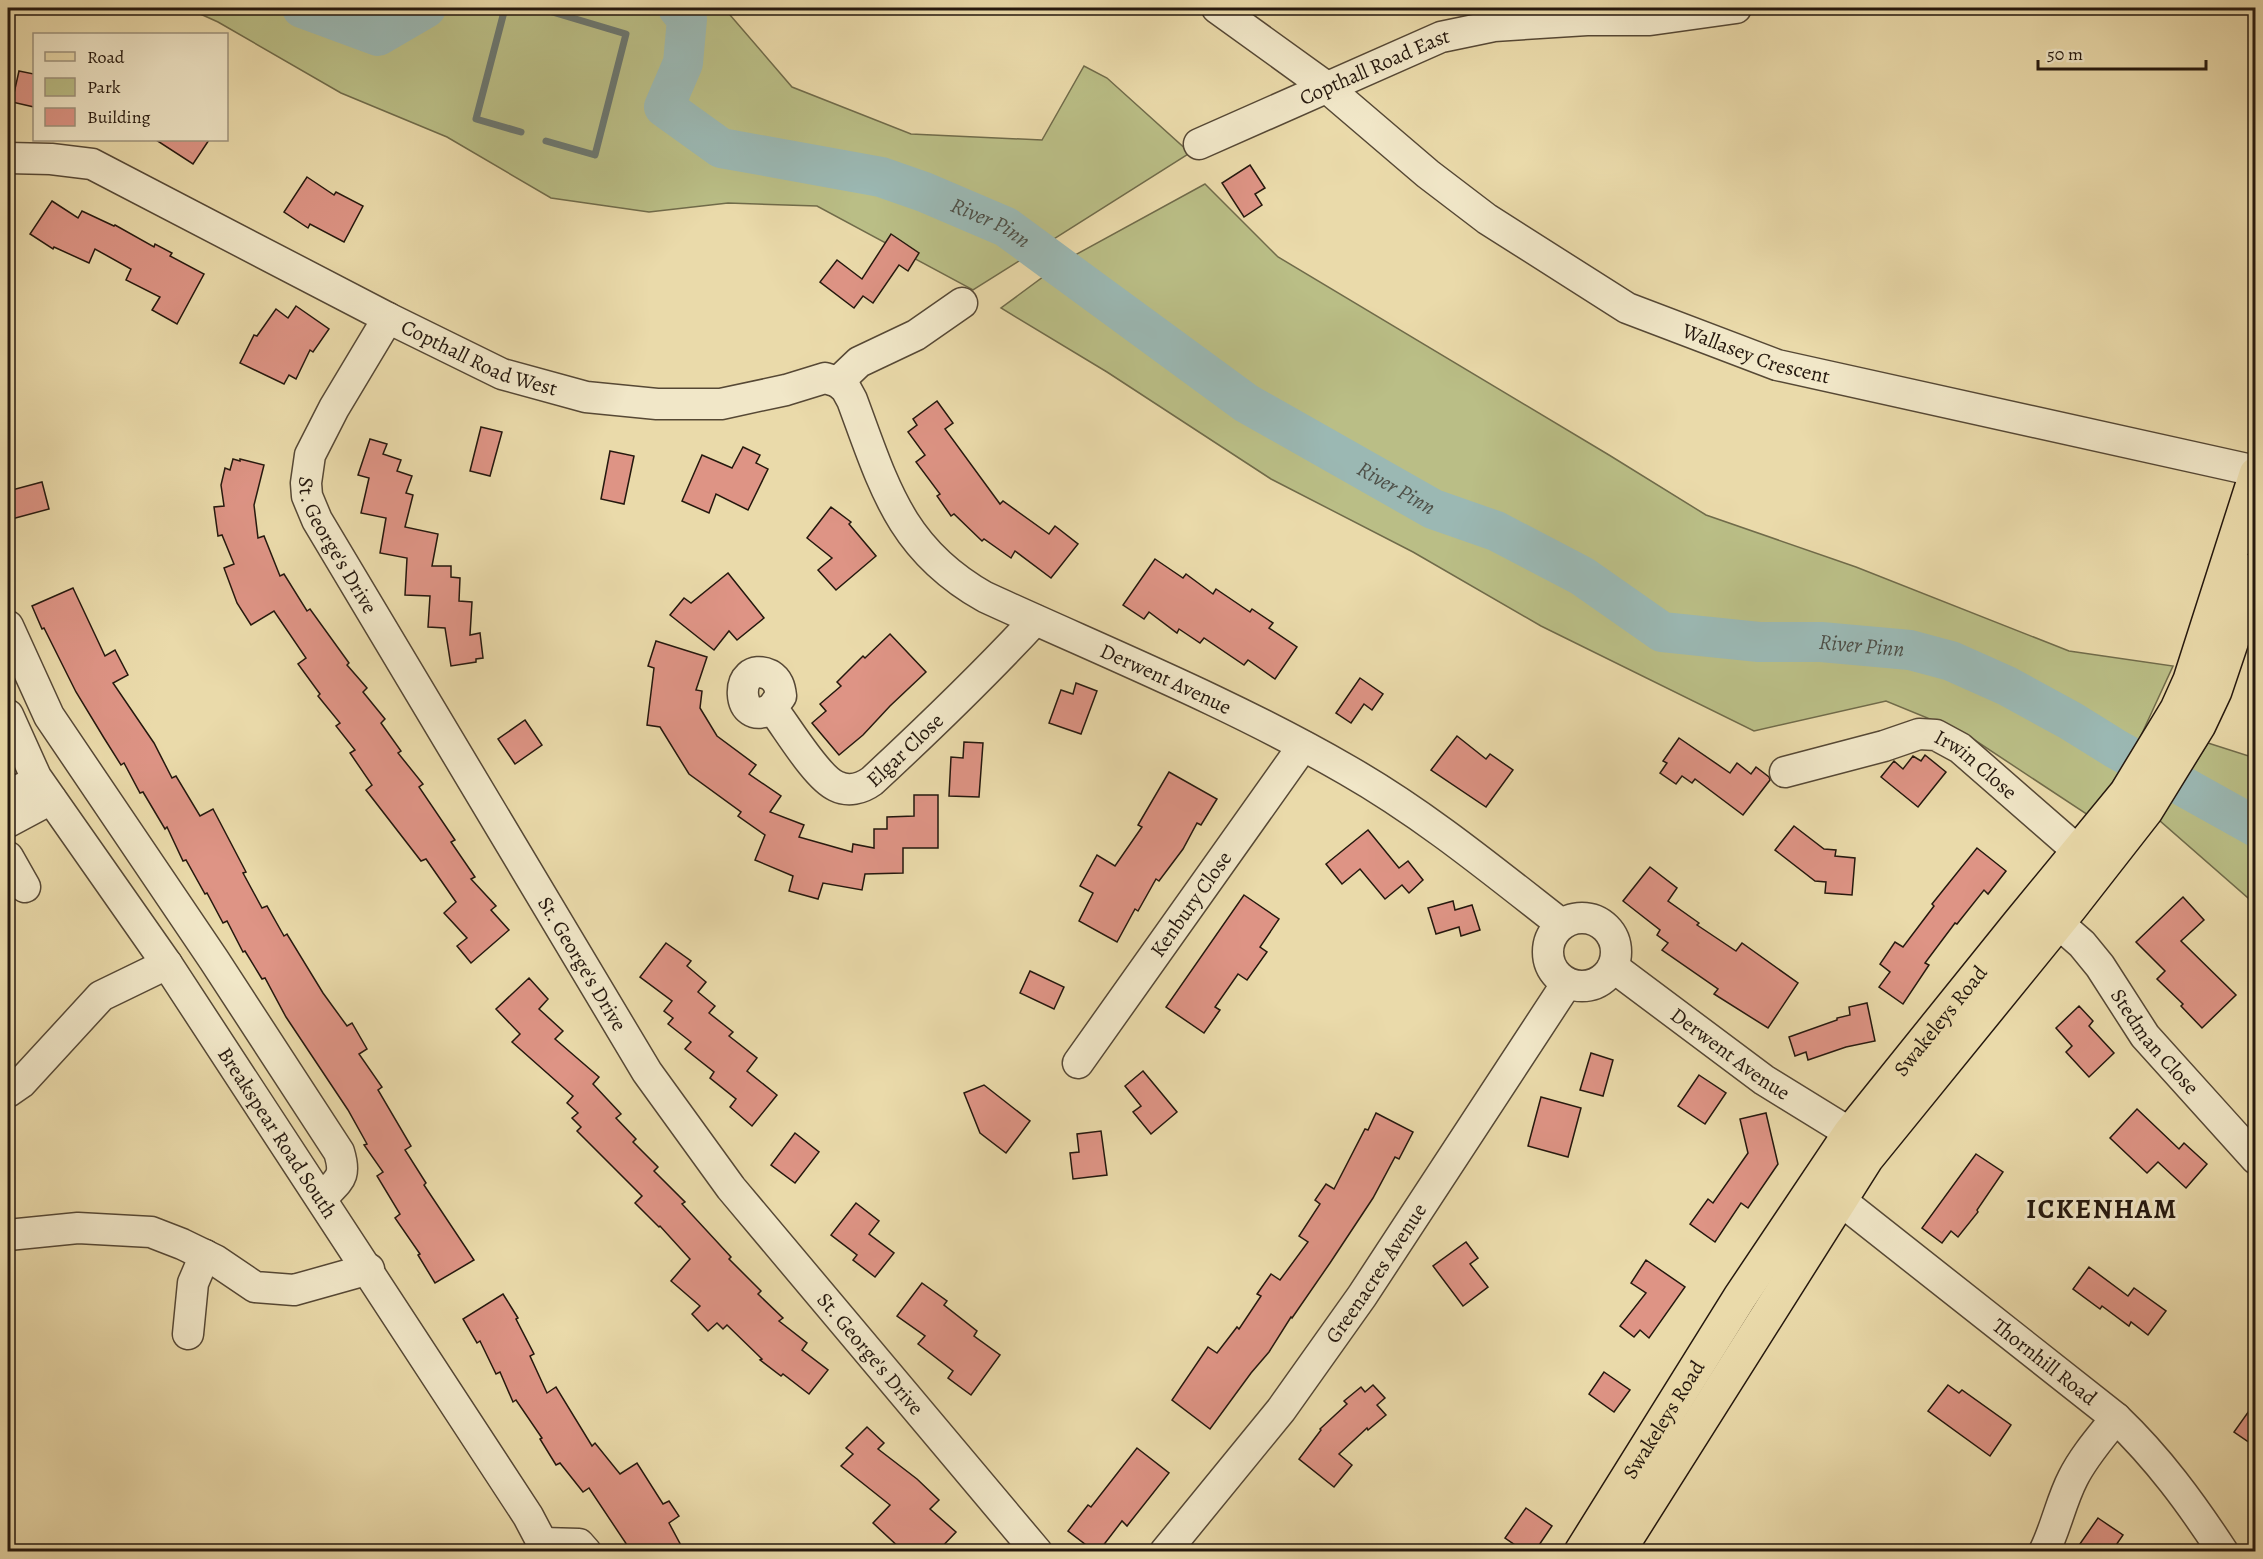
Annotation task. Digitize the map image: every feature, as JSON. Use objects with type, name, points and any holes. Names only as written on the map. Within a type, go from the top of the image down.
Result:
[{"type":"main road","name":"Swakeleys Road","points":[[1581,1551],[1746,1287],[1850,1133],[2040,929],[2078,851],[2136,802],[2190,680],[2256,472]]},
{"type":"main road","name":"Swakeleys Road","points":[[1618,1551],[1876,1145],[2136,802],[2188,743],[2215,691],[2256,569]]},
{"type":"main road","points":[[1688,1378],[1714,1398]]},
{"type":"street","name":"Wallasey Crescent","points":[[1217,8],[1326,86],[1428,174],[1487,219],[1627,308],[1777,365],[2256,472]]},
{"type":"street","name":"Copthall Road East","points":[[1199,144],[1441,37],[1494,26],[1736,8]]},
{"type":"street","name":"Copthall Road West","points":[[8,158],[51,159],[92,164],[388,318],[502,374],[586,397],[657,404],[721,404],[786,390],[825,378],[838,382]]},
{"type":"street","points":[[838,382],[859,362],[916,335],[962,303]]},
{"type":"street","name":"St. George's Drive","points":[[388,318],[334,408],[310,454],[306,483],[311,508],[317,520],[647,1072],[731,1188],[1037,1551]]},
{"type":"street","name":"Derwent Avenue","points":[[838,382],[846,389],[852,400],[896,512],[921,547],[936,563],[968,588],[1220,702],[1350,771],[1450,837],[1561,924]]},
{"type":"street","name":"Elgar Close","points":[[772,708],[830,782],[844,789],[860,788],[872,781],[940,717],[1035,620]]},
{"type":"street","points":[[8,626],[49,716],[214,960],[339,1152],[344,1168],[340,1179],[322,1198]]},
{"type":"street","points":[[12,725],[49,716]]},
{"type":"street","name":"Breakspear Road South","points":[[12,725],[45,790],[167,964],[369,1269],[528,1516],[545,1547]]},
{"type":"street","name":"Irwin Close","points":[[1785,772],[1884,746],[1919,734],[1936,735],[1960,748],[2078,851]]},
{"type":"street","name":"Kenbury Close","points":[[1078,1063],[1304,746]]},
{"type":"street","points":[[8,795],[45,790]]},
{"type":"street","points":[[8,822],[45,790]]},
{"type":"street","points":[[8,857],[25,887]]},
{"type":"street","points":[[1584,917],[1605,926],[1613,936],[1616,947],[1613,967],[1606,977],[1584,986],[1567,983],[1558,977],[1548,956],[1548,944],[1553,933],[1561,924],[1584,917]]},
{"type":"street","name":"Stedman Close","points":[[2040,929],[2082,944],[2100,966],[2145,1036],[2256,1159]]},
{"type":"street","points":[[8,1092],[21,1083],[100,996],[167,964]]},
{"type":"street","name":"Derwent Avenue","points":[[1613,967],[1764,1080],[1850,1133]]},
{"type":"street","name":"Greenacres Avenue","points":[[1165,1551],[1281,1410],[1362,1296],[1567,983]]},
{"type":"street","name":"Thornhill Road","points":[[1840,1200],[2116,1418],[2142,1442],[2161,1464],[2223,1551]]},
{"type":"street","points":[[8,1235],[78,1228],[151,1232],[205,1256],[255,1287],[294,1290],[369,1269]]},
{"type":"street","points":[[188,1334],[193,1283],[205,1256]]},
{"type":"street","points":[[2044,1551],[2055,1530],[2072,1480],[2116,1418]]},
{"type":"street","points":[[545,1547],[571,1543],[579,1544],[586,1551]]},
{"type":"green space","points":[[187,8],[724,8],[792,87],[911,134],[1042,140],[1084,66],[1107,78],[1190,153],[973,290],[817,206],[728,203],[649,212],[551,198],[447,137],[341,93],[218,22]]},
{"type":"green space","points":[[1205,184],[1278,257],[1706,515],[1856,567],[2069,651],[2173,666],[2138,742],[2091,817],[1964,733],[1886,701],[1754,731],[1541,626],[1413,552],[1271,479],[1107,372],[1001,308],[1066,260]]},
{"type":"green space","points":[[2208,743],[2255,758],[2255,904],[2159,820]]},
{"type":"building","points":[[19,71],[33,74],[33,107],[12,102]]},
{"type":"building","points":[[158,141],[208,141],[193,164]]},
{"type":"building","points":[[1250,165],[1265,188],[1255,194],[1262,205],[1244,217],[1222,183]]},
{"type":"building","points":[[307,177],[334,195],[336,192],[363,206],[344,242],[310,224],[308,228],[284,212]]},
{"type":"building","points":[[52,201],[78,218],[82,211],[115,225],[154,247],[155,244],[172,253],[170,256],[204,274],[177,324],[152,310],[160,297],[126,280],[131,269],[95,249],[89,263],[54,247],[53,249],[30,234]]},
{"type":"building","points":[[891,234],[919,253],[908,271],[899,265],[873,303],[863,296],[854,308],[820,282],[837,260],[862,279]]},
{"type":"building","points":[[296,306],[329,329],[313,352],[310,350],[296,379],[289,375],[284,384],[240,363],[254,335],[257,336],[276,309],[288,318]]},
{"type":"building","points":[[937,401],[953,423],[945,429],[1000,504],[1003,501],[1049,534],[1055,526],[1078,544],[1051,578],[1015,551],[1011,558],[984,539],[982,541],[954,514],[951,516],[937,496],[940,494],[916,462],[925,455],[908,432],[917,425],[913,419]]},
{"type":"building","points":[[481,427],[502,432],[490,476],[470,471]]},
{"type":"building","points":[[370,439],[387,444],[383,454],[401,460],[397,471],[412,476],[406,493],[413,495],[405,527],[438,534],[432,566],[451,566],[451,577],[460,578],[459,601],[472,602],[470,635],[480,633],[483,658],[476,659],[476,662],[451,666],[445,628],[428,627],[430,596],[405,595],[407,558],[380,553],[386,518],[361,513],[369,478],[358,475]]},
{"type":"building","points":[[743,447],[760,455],[756,463],[768,469],[748,510],[716,494],[709,513],[682,501],[702,455],[732,468]]},
{"type":"building","points":[[610,451],[634,456],[624,504],[601,499]]},
{"type":"building","points":[[233,459],[264,465],[254,505],[258,538],[264,536],[280,576],[284,574],[307,611],[310,609],[349,663],[347,665],[367,688],[363,692],[385,719],[381,723],[401,751],[398,753],[423,784],[419,787],[455,840],[451,842],[475,877],[471,879],[496,906],[491,910],[509,930],[471,963],[457,946],[467,938],[444,913],[456,902],[426,859],[421,861],[366,790],[372,785],[350,753],[355,750],[336,726],[340,723],[318,696],[320,694],[298,664],[306,658],[274,611],[251,625],[237,603],[224,568],[234,564],[222,535],[218,536],[214,507],[224,506],[221,485],[225,468],[230,470]]},
{"type":"building","points":[[42,482],[49,509],[8,520],[8,491]]},
{"type":"building","points":[[831,507],[851,522],[849,524],[876,556],[836,590],[818,570],[832,558],[807,538]]},
{"type":"building","points":[[1155,559],[1183,578],[1186,574],[1213,594],[1216,589],[1250,612],[1252,609],[1273,623],[1269,628],[1297,647],[1275,679],[1248,660],[1244,665],[1204,638],[1200,643],[1179,629],[1177,633],[1149,612],[1144,619],[1123,605]]},
{"type":"building","points":[[728,573],[764,618],[737,640],[729,631],[714,650],[670,615],[684,598],[691,603]]},
{"type":"building","points":[[73,588],[105,656],[115,650],[128,675],[113,683],[154,743],[172,778],[176,776],[200,816],[213,809],[262,908],[267,906],[284,936],[287,934],[323,993],[347,1026],[352,1023],[367,1049],[359,1054],[382,1087],[378,1090],[411,1146],[405,1150],[426,1183],[424,1185],[474,1260],[435,1283],[418,1255],[420,1254],[395,1218],[400,1214],[377,1176],[383,1172],[364,1145],[367,1144],[348,1110],[286,1017],[265,978],[262,979],[245,951],[243,952],[227,921],[223,923],[186,860],[183,861],[167,827],[165,829],[143,792],[140,793],[124,763],[121,765],[76,692],[44,628],[42,629],[32,606]]},
{"type":"building","points":[[890,634],[926,672],[863,735],[839,755],[812,723],[826,711],[820,704],[841,686],[837,682],[863,656],[865,658]]},
{"type":"building","points":[[656,641],[707,657],[696,690],[702,691],[700,708],[717,736],[756,765],[749,774],[781,796],[770,812],[804,825],[799,837],[852,852],[853,844],[874,848],[874,829],[887,829],[887,817],[914,816],[914,795],[938,795],[938,848],[903,848],[903,873],[865,874],[862,890],[823,883],[818,899],[789,891],[793,876],[755,860],[765,835],[738,816],[741,812],[689,774],[660,727],[647,725],[654,668],[648,666]]},
{"type":"building","points":[[1360,678],[1383,694],[1372,710],[1364,704],[1351,723],[1336,713]]},
{"type":"building","points":[[1076,683],[1097,691],[1081,734],[1049,723],[1061,690],[1073,694]]},
{"type":"building","points":[[525,720],[542,745],[515,764],[498,739]]},
{"type":"building","points":[[1457,736],[1486,759],[1490,754],[1513,770],[1486,807],[1431,770]]},
{"type":"building","points":[[1679,738],[1730,773],[1737,763],[1751,774],[1756,767],[1770,780],[1743,815],[1695,779],[1692,783],[1682,776],[1676,784],[1660,773],[1667,763],[1663,761]]},
{"type":"building","points":[[964,742],[983,743],[979,797],[949,796],[951,757],[963,758]]},
{"type":"building","points":[[1925,755],[1946,772],[1918,807],[1881,777],[1894,761],[1903,769],[1913,756],[1921,761]]},
{"type":"building","points":[[1169,772],[1217,799],[1201,825],[1197,823],[1183,849],[1159,881],[1156,879],[1138,911],[1135,909],[1117,942],[1079,921],[1093,893],[1080,886],[1097,855],[1115,866],[1142,827],[1138,825]]},
{"type":"building","points":[[1794,826],[1824,849],[1836,850],[1835,856],[1855,858],[1852,895],[1825,893],[1826,882],[1815,881],[1775,850]]},
{"type":"building","points":[[1368,830],[1399,868],[1408,861],[1423,880],[1409,893],[1402,885],[1385,899],[1360,869],[1342,884],[1326,864]]},
{"type":"building","points":[[1977,848],[2006,871],[1988,894],[1984,890],[1957,924],[1955,923],[1925,963],[1929,965],[1903,1004],[1879,987],[1890,972],[1880,964],[1895,942],[1903,947],[1934,906],[1932,904]]},
{"type":"building","points":[[1650,867],[1677,888],[1668,901],[1699,923],[1697,925],[1736,951],[1742,943],[1798,983],[1768,1028],[1714,994],[1718,989],[1662,950],[1668,943],[1657,935],[1660,930],[1623,901]]},
{"type":"building","points":[[1244,895],[1279,919],[1260,947],[1267,952],[1247,980],[1238,974],[1215,1007],[1220,1010],[1204,1033],[1166,1007]]},
{"type":"building","points":[[2183,897],[2204,920],[2181,941],[2236,995],[2202,1028],[2181,1006],[2183,1004],[2157,979],[2165,971],[2136,942]]},
{"type":"building","points":[[1453,901],[1455,910],[1472,905],[1480,930],[1461,936],[1459,927],[1436,934],[1428,908]]},
{"type":"building","points":[[666,943],[691,961],[687,966],[706,982],[698,992],[715,1006],[709,1013],[733,1032],[729,1036],[757,1058],[747,1071],[777,1095],[752,1126],[730,1107],[736,1099],[710,1078],[714,1072],[685,1049],[691,1042],[668,1024],[673,1018],[664,1011],[672,1001],[640,977]]},
{"type":"building","points":[[1030,971],[1064,987],[1054,1009],[1020,993]]},
{"type":"building","points":[[529,978],[548,999],[539,1009],[563,1031],[555,1039],[599,1077],[593,1084],[621,1114],[616,1118],[636,1139],[633,1142],[658,1167],[654,1171],[685,1202],[682,1204],[731,1257],[729,1259],[761,1291],[758,1294],[783,1318],[779,1321],[807,1343],[802,1350],[828,1370],[809,1394],[760,1360],[762,1359],[727,1325],[723,1329],[717,1323],[708,1331],[692,1314],[700,1306],[671,1281],[690,1259],[635,1203],[642,1196],[577,1131],[581,1127],[572,1118],[578,1113],[567,1103],[573,1096],[512,1042],[520,1034],[496,1009]]},
{"type":"building","points":[[1867,1003],[1875,1041],[1846,1047],[1808,1060],[1806,1052],[1795,1056],[1789,1037],[1850,1015],[1849,1007]]},
{"type":"building","points":[[2079,1006],[2093,1021],[2089,1026],[2114,1053],[2089,1077],[2066,1052],[2072,1046],[2056,1028]]},
{"type":"building","points":[[1591,1053],[1613,1060],[1603,1096],[1580,1090]]},
{"type":"building","points":[[1143,1071],[1177,1112],[1151,1134],[1133,1112],[1141,1106],[1125,1086]]},
{"type":"building","points":[[1699,1075],[1726,1093],[1705,1124],[1678,1106]]},
{"type":"building","points":[[984,1085],[1030,1121],[1006,1153],[980,1133],[964,1093]]},
{"type":"building","points":[[1541,1097],[1581,1108],[1568,1157],[1528,1146]]},
{"type":"building","points":[[2137,1109],[2179,1149],[2184,1143],[2207,1164],[2186,1188],[2158,1162],[2147,1173],[2110,1138]]},
{"type":"building","points":[[1376,1113],[1413,1132],[1399,1159],[1395,1157],[1373,1198],[1330,1263],[1269,1352],[1210,1429],[1172,1400],[1208,1347],[1217,1353],[1237,1327],[1239,1329],[1261,1296],[1257,1294],[1271,1274],[1280,1280],[1308,1242],[1299,1236],[1320,1204],[1315,1200],[1326,1184],[1334,1189],[1365,1129],[1368,1130]]},
{"type":"building","points":[[1766,1113],[1778,1164],[1748,1208],[1741,1203],[1715,1242],[1690,1224],[1708,1199],[1713,1203],[1748,1153],[1740,1119]]},
{"type":"building","points":[[1101,1131],[1107,1175],[1073,1179],[1070,1153],[1079,1152],[1077,1134]]},
{"type":"building","points":[[795,1133],[819,1152],[795,1183],[771,1165]]},
{"type":"building","points":[[1976,1154],[2003,1172],[1977,1210],[1978,1212],[1958,1237],[1951,1231],[1942,1243],[1922,1228]]},
{"type":"building","points":[[856,1203],[879,1221],[869,1234],[894,1253],[875,1277],[853,1260],[857,1255],[831,1235]]},
{"type":"building","points":[[1466,1242],[1478,1258],[1470,1264],[1488,1287],[1463,1306],[1433,1266]]},
{"type":"building","points":[[1646,1260],[1685,1287],[1649,1338],[1640,1330],[1634,1337],[1620,1326],[1646,1293],[1631,1283]]},
{"type":"building","points":[[2089,1267],[2128,1296],[2134,1288],[2166,1311],[2148,1335],[2131,1322],[2129,1326],[2102,1306],[2100,1309],[2073,1289]]},
{"type":"building","points":[[922,1283],[947,1301],[944,1305],[977,1331],[974,1336],[1000,1355],[971,1395],[948,1378],[953,1371],[918,1344],[925,1336],[897,1316]]},
{"type":"building","points":[[503,1294],[518,1318],[516,1319],[534,1354],[530,1356],[547,1393],[556,1387],[592,1446],[595,1443],[620,1474],[637,1463],[663,1504],[669,1501],[679,1516],[669,1523],[684,1551],[631,1551],[589,1488],[583,1492],[560,1463],[556,1465],[540,1439],[542,1438],[516,1400],[513,1402],[500,1372],[496,1374],[480,1341],[477,1343],[463,1319]]},
{"type":"building","points":[[1604,1372],[1630,1390],[1614,1412],[1589,1394]]},
{"type":"building","points":[[1373,1385],[1385,1398],[1377,1405],[1386,1415],[1368,1430],[1367,1428],[1339,1454],[1352,1465],[1334,1487],[1299,1459],[1320,1429],[1347,1404],[1344,1401],[1361,1387],[1365,1392]]},
{"type":"building","points":[[1948,1385],[1959,1393],[1962,1390],[2011,1425],[1990,1456],[1928,1411]]},
{"type":"building","points":[[2256,1401],[2256,1447],[2234,1432]]},
{"type":"building","points":[[867,1427],[884,1443],[878,1449],[917,1479],[939,1500],[930,1509],[956,1532],[938,1551],[903,1551],[873,1523],[890,1505],[841,1466],[853,1454],[846,1448]]},
{"type":"building","points":[[1137,1448],[1169,1473],[1127,1526],[1122,1521],[1099,1551],[1094,1551],[1068,1531],[1088,1505],[1091,1507]]},
{"type":"building","points":[[1526,1508],[1552,1526],[1535,1551],[1524,1551],[1505,1538]]},
{"type":"building","points":[[2098,1518],[2123,1535],[2112,1551],[2075,1551]]},
{"type":"waterway","name":"River Pinn","points":[[302,8],[378,36],[426,8]]},
{"type":"waterway","points":[[505,8],[476,119],[521,132]]},
{"type":"waterway","points":[[539,8],[626,34],[595,155],[546,141]]},
{"type":"waterway","name":"River Pinn","points":[[678,8],[687,19],[683,63],[664,107],[721,148],[881,177],[924,192],[1006,227],[1246,403],[1433,509],[1496,531],[1582,576],[1662,632],[1759,642],[1821,642],[1910,650],[1951,661],[2007,686],[2256,827]]},
{"type":"district","name":"ICKENHAM","points":[[2102,1209]]}]
